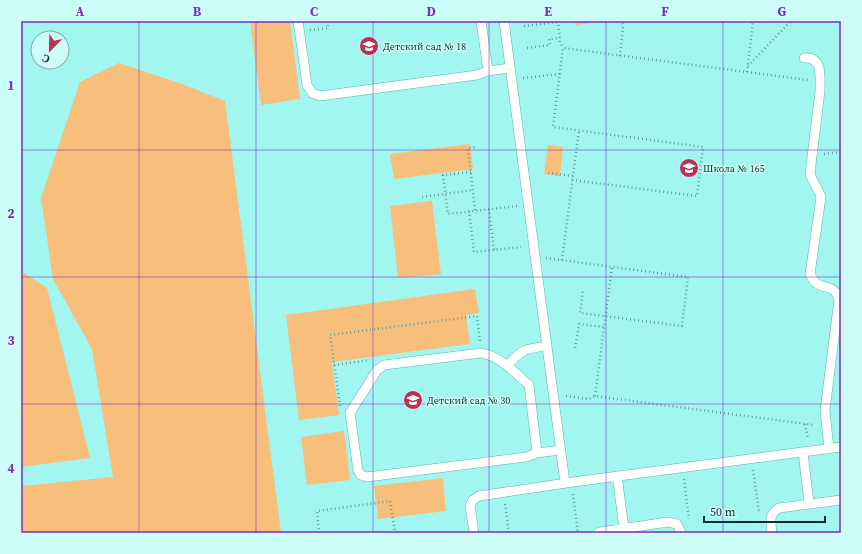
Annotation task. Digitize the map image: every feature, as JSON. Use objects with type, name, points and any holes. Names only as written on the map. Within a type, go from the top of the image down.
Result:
[{"type":"lane","points":[[298,21],[307,86],[312,93],[320,96],[477,75],[488,71],[510,68]]},
{"type":"lane","points":[[481,21],[488,71]]},
{"type":"lane","points":[[504,21],[565,483]]},
{"type":"lane","points":[[804,58],[815,60],[818,65],[820,82],[810,172],[812,180],[819,190],[820,197],[810,274],[813,282],[820,287],[830,288],[837,292],[839,299],[825,410],[830,449]]},
{"type":"lane","points":[[507,366],[519,352],[547,346]]},
{"type":"lane","points":[[537,453],[529,385],[507,366],[489,354],[481,352],[384,365],[380,367],[351,410],[350,418],[358,471],[361,475],[367,477],[526,457],[537,453],[560,450]]},
{"type":"lane","points":[[474,533],[470,506],[473,500],[479,496],[554,486],[565,483],[841,447]]},
{"type":"lane","points":[[803,452],[809,504]]},
{"type":"lane","points":[[617,476],[624,528]]},
{"type":"lane","points":[[772,533],[770,518],[773,512],[779,508],[841,500]]},
{"type":"lane","points":[[598,533],[668,522],[677,524],[681,533]]},
{"type":"path","points":[[300,32],[328,28],[328,21]]},
{"type":"path","points":[[524,26],[558,21],[563,48],[553,127],[703,147],[697,196],[572,178],[548,173]]},
{"type":"path","points":[[620,56],[623,28],[622,21]]},
{"type":"path","points":[[747,72],[753,21]]},
{"type":"path","points":[[748,66],[791,21]]},
{"type":"path","points":[[527,48],[550,45],[549,39],[560,38]]},
{"type":"path","points":[[563,48],[820,82]]},
{"type":"path","points":[[512,80],[560,74]]},
{"type":"path","points":[[562,260],[579,130]]},
{"type":"path","points":[[475,210],[468,148],[477,147]]},
{"type":"path","points":[[471,172],[443,175],[448,214],[518,206]]},
{"type":"path","points":[[422,197],[473,190]]},
{"type":"path","points":[[489,209],[494,250]]},
{"type":"path","points":[[469,211],[474,252],[523,247]]},
{"type":"path","points":[[535,257],[688,277],[682,326],[580,312],[583,289]]},
{"type":"path","points":[[595,396],[612,267]]},
{"type":"path","points":[[351,410],[340,406],[330,335],[477,316],[481,352]]},
{"type":"path","points":[[575,348],[578,324],[604,327]]},
{"type":"path","points":[[334,364],[375,359],[380,367]]},
{"type":"path","points":[[553,394],[589,399],[595,396],[827,427]]},
{"type":"path","points":[[752,459],[760,519]]},
{"type":"path","points":[[682,468],[690,525]]},
{"type":"path","points":[[573,493],[578,533]]},
{"type":"path","points":[[319,533],[317,511],[390,501],[395,533]]},
{"type":"path","points":[[504,502],[508,533]]},
{"type":"shaded area","points":[[250,21],[290,21],[300,99],[261,105]]},
{"type":"shaded area","points":[[575,21],[608,21],[575,25]]},
{"type":"shaded area","points":[[119,63],[182,84],[225,101],[281,533],[21,533],[21,486],[113,477],[92,349],[53,279],[41,198],[80,82]]},
{"type":"shaded area","points":[[470,144],[473,169],[394,179],[390,154]]},
{"type":"shaded area","points":[[548,145],[563,147],[560,176],[544,174]]},
{"type":"shaded area","points":[[432,201],[441,274],[398,278],[390,206]]},
{"type":"shaded area","points":[[21,271],[47,288],[90,458],[21,467]]},
{"type":"shaded area","points":[[475,289],[479,313],[466,315],[470,344],[332,362],[339,415],[299,420],[286,315]]},
{"type":"shaded area","points":[[344,431],[350,480],[307,485],[301,437]]},
{"type":"shaded area","points":[[443,478],[446,511],[378,519],[374,486]]},
{"type":"place","name":"Детский сад № 18","points":[[369,46]]},
{"type":"place","name":"Школа № 165","points":[[689,168]]},
{"type":"place","name":"Детский сад № 30","points":[[413,400]]}]
